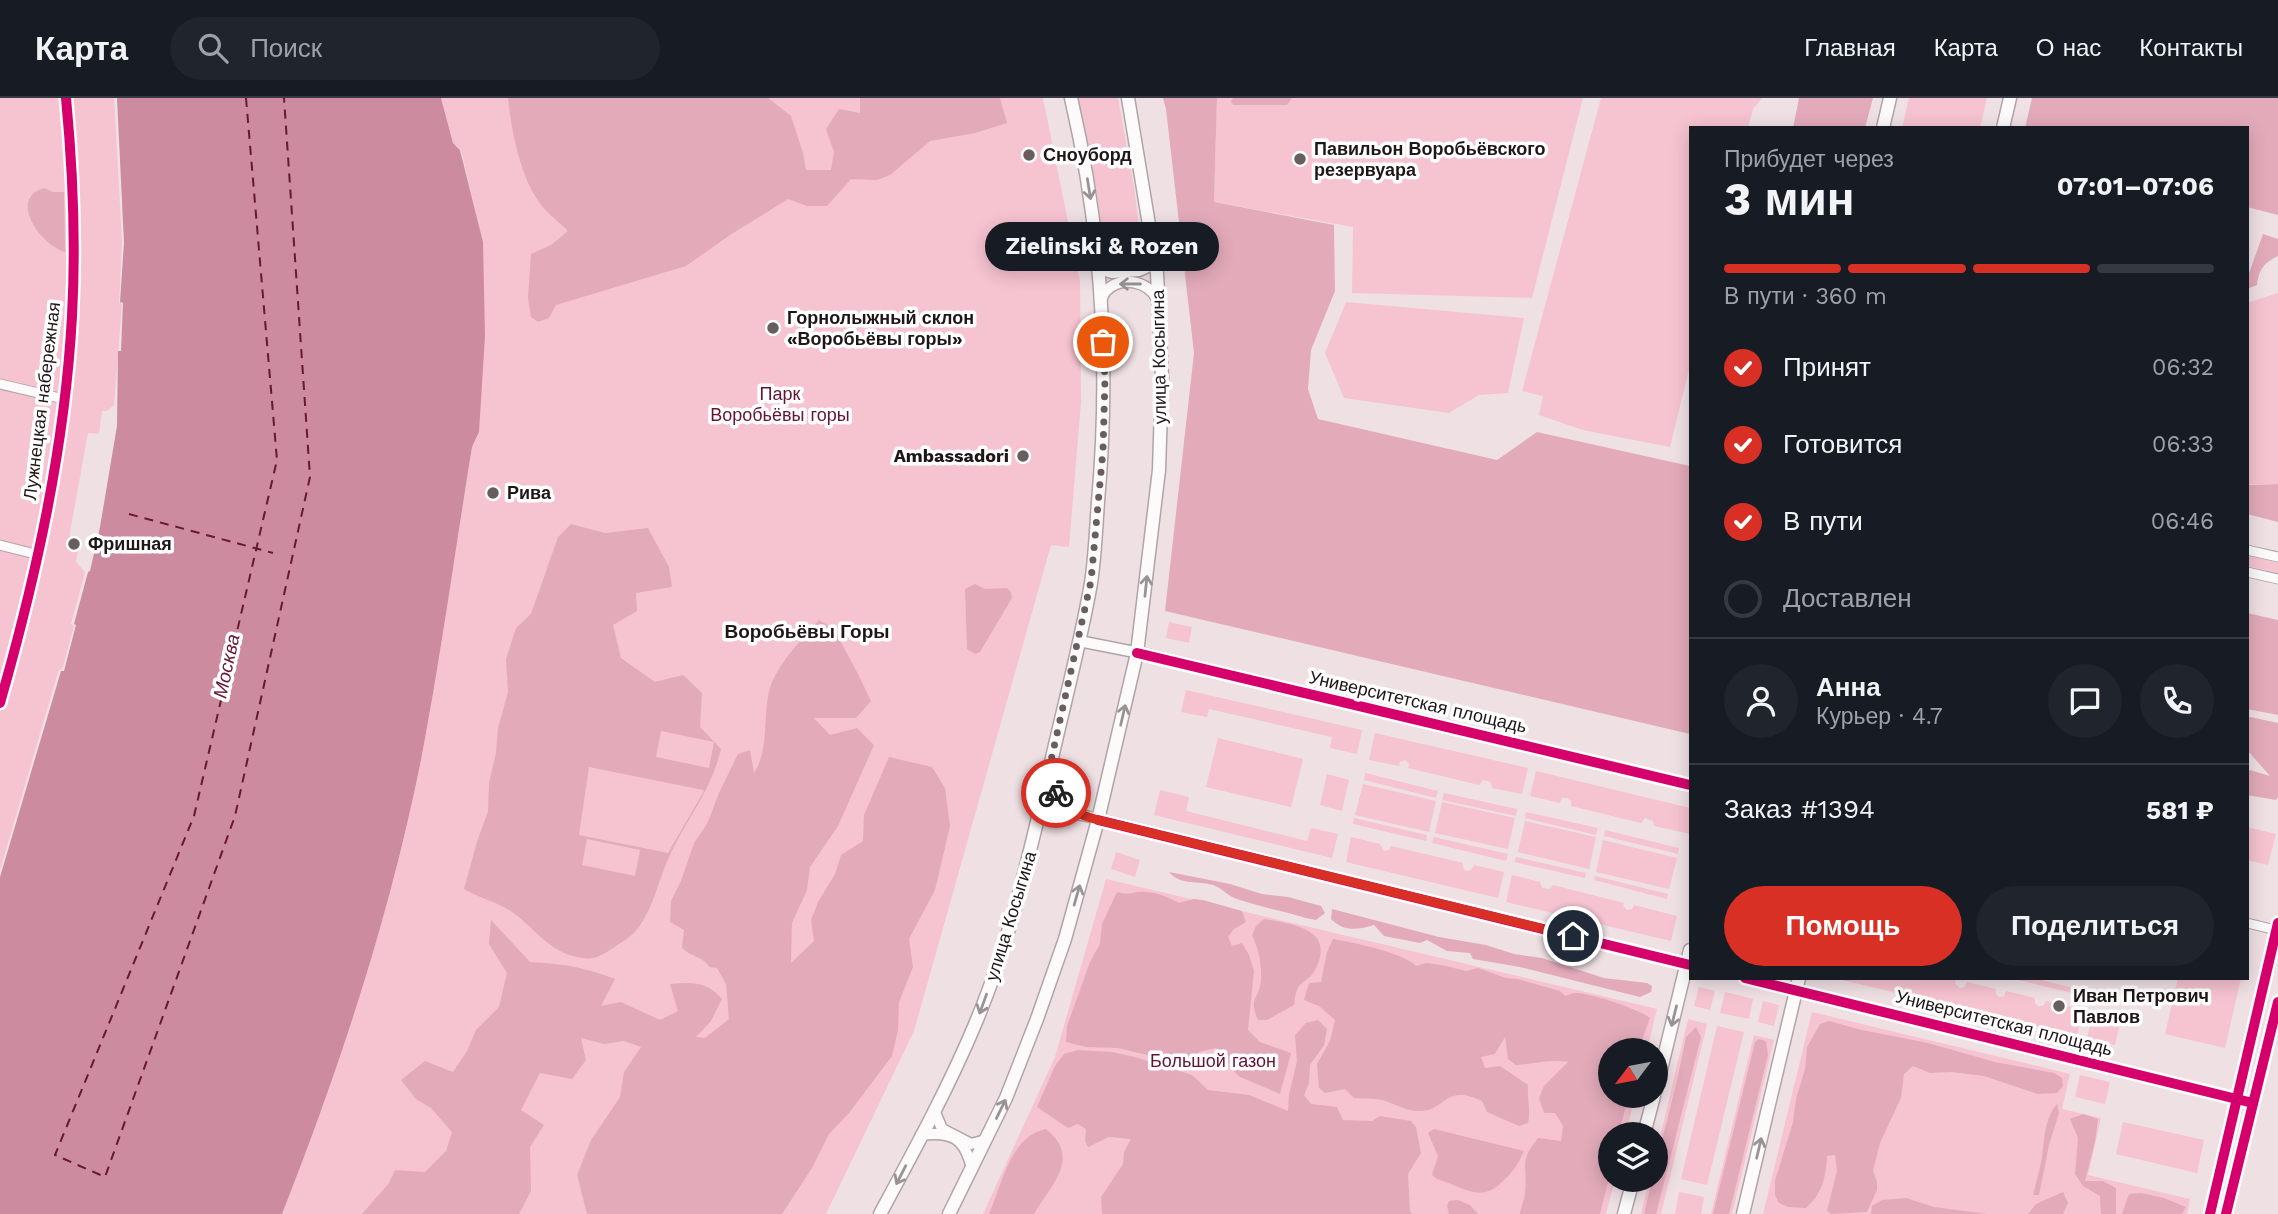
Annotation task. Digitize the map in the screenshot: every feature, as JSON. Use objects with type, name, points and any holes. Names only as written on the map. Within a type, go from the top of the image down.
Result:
[{"type":"main road","name":"улица Косыгина","points":[[880,1214],[976,1022],[1003,950],[1025,876],[1091,581],[1103,450],[1105,379],[1098,261],[1090,188],[1071,98]]},
{"type":"main road","name":"улица Косыгина","points":[[948,1214],[1006,1098],[1065,940],[1098,820],[1137,653],[1159,470],[1161,377],[1155,259],[1128,98]]},
{"type":"main road","points":[[1884,126],[1890,98]]},
{"type":"main road","points":[[2003,126],[2010,98]]},
{"type":"main road","points":[[1668,1044],[1689,964]]},
{"type":"main road","points":[[1743,1214],[1798,984]]},
{"type":"main road","points":[[1624,1214],[1630,1192]]},
{"type":"street","name":"Лужнецкая набережная","points":[[0,703],[39,555],[64,399],[72,317],[74,255],[72,160],[66,98]]},
{"type":"street","points":[[1098,261],[1105,271],[1112,274],[1139,271],[1148,267],[1155,259]]},
{"type":"street","points":[[1101,300],[1108,289],[1116,284],[1141,283],[1153,290],[1158,301]]},
{"type":"street","points":[[0,384],[64,399]]},
{"type":"street","points":[[0,545],[39,555]]},
{"type":"street","points":[[2249,550],[2278,557]]},
{"type":"street","points":[[2249,572],[2278,579]]},
{"type":"street","name":"Университетская площадь","points":[[1079,641],[1689,785]]},
{"type":"street","points":[[1048,774],[1067,808],[1098,820],[1689,964]]},
{"type":"street","points":[[2210,1214],[2277,926],[2249,923]]},
{"type":"street","name":"Университетская площадь","points":[[1763,980],[1798,984],[2253,1103]]},
{"type":"street","points":[[2226,1214],[2278,1002]]},
{"type":"street","points":[[934,1110],[942,1129],[971,1144],[986,1140]]},
{"type":"street","points":[[921,1135],[942,1132],[961,1143],[968,1151],[972,1169]]},
{"type":"green space","points":[[0,98],[114,98],[122,242],[119,303],[122,304],[114,405],[107,411],[102,411],[99,434],[88,433],[70,532],[70,538],[80,540],[76,562],[85,572],[71,624],[74,626],[0,870]]},
{"type":"green space","name":"Парк Воробьёвы горы","points":[[441,98],[1043,98],[1080,281],[1081,402],[1069,547],[1051,545],[914,1031],[826,1214],[282,1214],[324,1103],[362,990],[409,818],[441,643],[472,447],[479,432],[483,242],[461,150],[453,143]]},
{"type":"green space","points":[[1077,98],[1118,98],[1134,187],[1143,260],[1139,267],[1107,271],[1097,194]]},
{"type":"green space","points":[[1217,98],[1583,98],[1532,298],[1352,293],[1353,227],[1214,202]]},
{"type":"green space","points":[[1601,98],[1762,98],[1753,109],[1749,126],[1689,126],[1689,369],[1670,447],[1583,430],[1539,415],[1543,396],[1522,391]]},
{"type":"green space","points":[[1909,98],[1987,98],[1980,126],[1902,126]]},
{"type":"green space","points":[[2278,293],[2278,484],[2249,484],[2249,302]]},
{"type":"green space","points":[[1346,302],[1524,318],[1508,393],[1479,395],[1449,413],[1344,398],[1325,353]]},
{"type":"green space","points":[[2249,556],[2278,563],[2278,573],[2249,566]]},
{"type":"green space","points":[[1169,622],[1192,627],[1189,643],[1166,638]]},
{"type":"green space","points":[[1186,690],[1362,730],[1357,754],[1330,748],[1332,737],[1209,709],[1207,717],[1181,712]]},
{"type":"green space","points":[[1375,733],[1528,768],[1522,794],[1492,788],[1491,782],[1483,780],[1479,785],[1408,768],[1409,764],[1405,760],[1400,762],[1399,766],[1369,760]]},
{"type":"green space","points":[[1218,738],[1303,759],[1291,807],[1206,787]]},
{"type":"green space","points":[[1536,771],[1689,808],[1689,834],[1654,826],[1653,821],[1645,818],[1641,823],[1571,806],[1571,801],[1567,798],[1562,798],[1560,803],[1530,796]]},
{"type":"green space","points":[[1365,773],[1438,791],[1436,798],[1364,780]]},
{"type":"green space","points":[[1327,774],[1349,780],[1342,811],[1320,805]]},
{"type":"green space","points":[[1363,784],[1436,801],[1429,832],[1355,815]]},
{"type":"green space","points":[[1160,790],[1189,797],[1186,811],[1307,841],[1311,828],[1338,834],[1332,858],[1154,815]]},
{"type":"green space","points":[[1444,793],[1517,809],[1516,816],[1442,800]]},
{"type":"green space","points":[[1442,802],[1515,818],[1508,849],[1435,833]]},
{"type":"green space","points":[[1526,812],[1598,828],[1596,835],[1525,818]]},
{"type":"green space","points":[[1354,818],[1427,835],[1426,841],[1353,824]]},
{"type":"green space","points":[[1525,821],[1596,837],[1589,869],[1518,852]]},
{"type":"green space","points":[[2249,827],[2276,834],[2268,865],[2249,860]]},
{"type":"green space","points":[[1605,830],[1679,848],[1678,854],[1604,836]]},
{"type":"green space","points":[[1351,837],[1380,844],[1384,851],[1391,846],[1463,863],[1466,871],[1471,870],[1474,865],[1504,872],[1498,898],[1346,862]]},
{"type":"green space","points":[[1434,837],[1508,854],[1506,861],[1432,843]]},
{"type":"green space","points":[[1603,840],[1677,858],[1669,889],[1596,872]]},
{"type":"green space","points":[[1116,852],[1140,860],[1135,877],[1111,869]]},
{"type":"green space","points":[[1516,857],[1586,873],[1585,878],[1514,862]]},
{"type":"green space","points":[[1512,875],[1540,882],[1542,888],[1550,889],[1553,885],[1624,903],[1623,906],[1627,910],[1634,905],[1677,916],[1671,941],[1506,902]]},
{"type":"green space","points":[[1595,876],[1668,894],[1667,899],[1594,880]]},
{"type":"green space","name":"Большой газон","points":[[1106,879],[1657,1009],[1650,1038],[1598,1038],[1598,1108],[1632,1108],[1629,1122],[1598,1122],[1598,1192],[1612,1192],[1606,1214],[983,1214],[1055,1057]]},
{"type":"green space","points":[[1842,980],[1956,980],[1955,984],[1960,988],[1967,982],[1996,989],[1999,997],[2004,996],[2006,991],[2035,998],[2038,1006],[2043,1006],[2046,1001],[2083,1010],[2077,1036]]},
{"type":"green space","points":[[2019,980],[2042,980],[2085,991],[2084,996]]},
{"type":"green space","points":[[2178,980],[2241,980],[2225,1048],[2165,1034]]},
{"type":"green space","points":[[1699,987],[1715,991],[1710,1010],[1694,1006]]},
{"type":"green space","points":[[1725,992],[1753,999],[1749,1019],[1720,1013]]},
{"type":"green space","points":[[1763,1001],[1779,1005],[1774,1026],[1758,1022]]},
{"type":"green space","points":[[1812,1012],[2070,1074],[2062,1109],[2101,1118],[2088,1175],[2190,1199],[2187,1214],[1763,1214]]},
{"type":"green space","points":[[2093,1012],[2121,1019],[2115,1045],[2087,1038]]},
{"type":"green space","points":[[1688,1019],[1707,1024],[1668,1185],[1668,1122],[1664,1122]]},
{"type":"green space","points":[[1717,1026],[1744,1032],[1707,1185],[1681,1179]]},
{"type":"green space","points":[[1754,1035],[1774,1040],[1732,1214],[1711,1214]]},
{"type":"green space","points":[[2080,1075],[2110,1082],[2105,1104],[2075,1097]]},
{"type":"green space","points":[[2123,1122],[2204,1140],[2197,1173],[2116,1154]]},
{"type":"green space","points":[[1646,1192],[1666,1192],[1661,1214],[1641,1214]]},
{"type":"green space","points":[[1679,1192],[1704,1197],[1701,1214],[1675,1214]]},
{"type":"shaded area","points":[[508,98],[768,98],[791,116],[806,170],[831,170],[834,152],[826,129],[839,109],[860,113],[860,98],[1000,98],[1007,123],[975,133],[930,141],[890,175],[877,180],[851,179],[827,206],[807,206],[788,199],[686,266],[556,305],[549,318],[538,322],[531,317],[528,298],[531,254],[551,245],[568,231],[543,208],[531,189],[517,150]]},
{"type":"shaded area","points":[[1163,98],[1217,98],[1214,202],[1334,225],[1335,291],[1311,350],[1308,389],[1318,419],[1497,460],[1537,432],[1689,466],[1689,734],[1165,611],[1194,353]]},
{"type":"shaded area","points":[[1233,98],[1292,98],[1287,105],[1233,105]]},
{"type":"shaded area","points":[[1799,98],[1873,98],[1866,126],[1793,126]]},
{"type":"shaded area","points":[[2032,98],[2278,98],[2278,215],[2249,208],[2249,126],[2025,126]]},
{"type":"shaded area","points":[[44,188],[53,192],[64,192],[65,252],[46,241],[32,222],[28,211],[28,202],[33,194]]},
{"type":"shaded area","points":[[2263,234],[2278,239],[2278,256],[2263,267],[2257,285],[2249,288],[2249,273]]},
{"type":"shaded area","points":[[2278,484],[2278,522],[2249,515],[2249,485]]},
{"type":"shaded area","points":[[571,524],[605,533],[648,528],[669,567],[672,587],[636,593],[637,611],[613,625],[621,658],[655,682],[683,675],[702,693],[700,727],[721,749],[711,778],[670,855],[641,925],[621,943],[602,955],[591,958],[577,957],[558,950],[512,912],[464,889],[488,811],[489,783],[498,728],[508,692],[506,659],[516,628],[531,614],[558,537]],"holes":[[[661,731],[714,742],[709,768],[656,757]],[[589,767],[704,791],[668,853],[579,835]],[[587,839],[640,850],[635,876],[582,865]]]},
{"type":"shaded area","points":[[975,584],[985,589],[1007,588],[1012,598],[980,652],[975,654],[967,649],[965,589]]},
{"type":"shaded area","points":[[2249,613],[2278,620],[2278,715],[2249,709]]},
{"type":"shaded area","points":[[819,620],[834,629],[871,701],[856,718],[814,718],[830,735],[857,728],[874,745],[838,826],[810,867],[807,890],[792,923],[791,963],[814,941],[811,920],[818,902],[835,874],[841,855],[863,841],[864,815],[889,757],[932,767],[945,788],[950,826],[935,890],[909,939],[913,967],[899,1002],[898,1030],[892,1056],[849,1113],[829,1134],[812,1168],[782,1214],[587,1214],[577,1175],[591,1140],[620,1097],[624,1072],[641,1047],[624,1041],[604,1044],[581,1038],[586,1060],[572,1079],[540,1073],[521,1110],[544,1125],[530,1147],[531,1191],[519,1214],[362,1214],[389,1183],[395,1170],[425,1172],[446,1151],[452,1132],[431,1108],[416,1099],[401,1080],[425,1061],[453,1072],[467,1051],[476,1030],[499,1007],[507,973],[489,944],[491,920],[530,962],[573,967],[615,979],[601,1006],[621,1002],[660,1020],[678,1011],[670,984],[692,983],[711,989],[722,999],[711,1021],[696,1037],[705,1038],[729,1019],[726,984],[717,968],[710,967],[682,948],[684,930],[670,922],[671,901],[694,843],[707,824],[738,754],[750,750],[754,773],[762,752],[772,682],[787,657]]},
{"type":"shaded area","points":[[2249,718],[2278,723],[2276,800],[2249,795],[2249,771],[2270,776],[2249,752]]},
{"type":"shaded area","points":[[1169,872],[1230,884],[1262,894],[1288,897],[1321,906],[1325,913],[1316,920],[1306,918],[1237,899],[1213,885],[1183,881]]},
{"type":"shaded area","points":[[1117,892],[1151,893],[1179,903],[1194,899],[1203,900],[1242,911],[1246,922],[1234,929],[1228,937],[1232,946],[1242,943],[1254,971],[1248,1030],[1260,1042],[1291,1053],[1280,1094],[1240,1077],[1229,1067],[1227,1053],[1216,1048],[1199,1052],[1192,1066],[1178,1066],[1164,1059],[1118,1048],[1086,1047],[1066,1042],[1067,1026],[1090,962],[1100,944],[1102,924]]},
{"type":"shaded area","points":[[1332,909],[1439,937],[1542,958],[1604,978],[1647,983],[1652,986],[1651,992],[1640,997],[1520,967],[1473,959],[1470,953],[1447,951],[1427,940],[1420,943],[1384,936],[1374,925],[1357,929],[1346,928],[1331,919]]},
{"type":"shaded area","points":[[1264,919],[1298,926],[1308,931],[1316,937],[1320,945],[1320,955],[1313,974],[1297,989],[1294,1005],[1267,1020],[1258,1020],[1254,1003],[1260,987],[1261,969],[1252,935],[1256,926]]},
{"type":"shaded area","points":[[1333,939],[1389,953],[1416,966],[1426,963],[1466,971],[1478,968],[1560,991],[1565,996],[1576,993],[1591,995],[1626,1006],[1650,1018],[1642,1038],[1598,1038],[1598,1108],[1625,1108],[1622,1122],[1598,1122],[1598,1192],[1606,1192],[1600,1214],[1520,1214],[1525,1195],[1525,1164],[1528,1153],[1538,1138],[1561,1141],[1563,1126],[1555,1113],[1544,1113],[1539,1098],[1544,1086],[1568,1062],[1548,1061],[1516,1065],[1508,1059],[1505,1037],[1495,1054],[1481,1057],[1485,1068],[1500,1066],[1528,1085],[1528,1123],[1519,1126],[1487,1112],[1482,1101],[1469,1096],[1453,1096],[1429,1110],[1415,1111],[1382,1100],[1354,1098],[1345,1089],[1325,1093],[1319,1088],[1317,1064],[1330,1041],[1335,1020],[1319,1006],[1304,1000],[1309,983],[1321,982],[1327,952]]},
{"type":"shaded area","points":[[1318,1020],[1327,1029],[1324,1045],[1310,1065],[1309,1083],[1304,1095],[1311,1104],[1337,1107],[1343,1120],[1372,1121],[1380,1116],[1411,1121],[1416,1127],[1421,1153],[1408,1174],[1412,1214],[1102,1214],[1101,1197],[1123,1164],[1124,1152],[1131,1139],[1109,1137],[1088,1147],[1085,1141],[1086,1129],[1078,1124],[1068,1128],[1037,1107],[1055,1066],[1064,1054],[1078,1050],[1112,1052],[1135,1057],[1192,1075],[1208,1090],[1249,1095],[1288,1111],[1297,1061],[1295,1035],[1306,1023]]},
{"type":"shaded area","points":[[1829,1021],[1928,1043],[1995,1062],[2054,1073],[2062,1078],[2063,1086],[2057,1093],[2038,1094],[1984,1076],[1951,1072],[1930,1073],[1913,1066],[1904,1074],[1901,1098],[1880,1143],[1873,1171],[1877,1190],[1867,1212],[1831,1214],[1827,1211],[1837,1171],[1835,1155],[1827,1156],[1822,1185],[1811,1203],[1806,1208],[1788,1207],[1779,1203],[1775,1195],[1775,1181],[1793,1122],[1807,1047],[1820,1024]]},
{"type":"shaded area","points":[[1696,1027],[1701,1037],[1668,1167],[1666,1122],[1686,1037]]},
{"type":"shaded area","points":[[1759,1039],[1766,1041],[1768,1055],[1729,1214],[1713,1214],[1755,1042]]},
{"type":"shaded area","points":[[2057,1104],[2059,1113],[2049,1145],[2039,1195],[2033,1195],[2047,1122]]},
{"type":"shaded area","points":[[2083,1114],[2098,1119],[2085,1181],[2103,1181],[2116,1188],[2116,1214],[2101,1214],[2100,1196],[2083,1186],[2075,1174],[2078,1138],[2070,1119]]},
{"type":"shaded area","points":[[1046,1129],[1057,1140],[1063,1161],[1055,1182],[1034,1214],[989,1214],[1003,1176],[1016,1151],[1034,1133]]},
{"type":"shaded area","points":[[1434,1129],[1524,1151],[1506,1178],[1494,1188],[1479,1193],[1432,1175],[1438,1156],[1428,1133]]},
{"type":"shaded area","points":[[1649,1192],[1662,1192],[1656,1214],[1644,1214]]},
{"type":"shaded area","points":[[2063,1192],[2068,1203],[2063,1214],[2028,1214],[2036,1204]]},
{"type":"shaded area","points":[[2141,1193],[2186,1207],[2182,1214],[2122,1214],[2129,1194]]},
{"type":"shaded area","points":[[1906,1198],[1934,1207],[1987,1214],[1871,1214],[1872,1206],[1882,1200]]},
{"type":"shaded area","points":[[1458,1200],[1470,1205],[1478,1214],[1449,1214],[1449,1201]]},
{"type":"water","name":"Москва","points":[[117,98],[441,98],[453,143],[460,150],[483,242],[485,336],[479,432],[472,447],[421,760],[409,818],[362,990],[324,1103],[282,1214],[0,1214],[0,877],[76,625],[74,624],[100,527],[117,426],[124,243]]},
{"type":"ferry route","points":[[246,98],[277,460],[194,816],[55,1155],[105,1177],[235,816],[310,477],[284,98]]},
{"type":"ferry route","points":[[129,514],[273,553]]},
{"type":"cycle path","points":[[0,703],[37,560],[63,414],[72,316],[74,234],[66,98]]},
{"type":"cycle path","points":[[1137,653],[1689,785]]},
{"type":"cycle path","points":[[1098,820],[1689,965]]},
{"type":"cycle path","points":[[2210,1214],[2278,923]]},
{"type":"cycle path","points":[[1753,980],[2253,1103]]},
{"type":"cycle path","points":[[2226,1214],[2278,1002]]},
{"type":"way so far","points":[[1056,793],[1048,774],[1091,581],[1103,450],[1103,342]]},
{"type":"place","name":"Сноуборд","points":[[1029,155]]},
{"type":"place","name":"Павильон Воробьёвского резервуара","points":[[1300,159]]},
{"type":"place","name":"Горнолыжный склон «Воробьёвы горы»","points":[[773,328]]},
{"type":"place","name":"Zielinski & Rozen","points":[[1103,342]]},
{"type":"place","name":"Ambassadori","points":[[1023,456]]},
{"type":"place","name":"Рива","points":[[493,493]]},
{"type":"place","name":"Фришная","points":[[74,544]]},
{"type":"place","name":"Иван Петрович Павлов","points":[[2059,1006]]},
{"type":"district","name":"Воробьёвы Горы","points":[[807,631]]},
{"type":"route","points":[[1056,793],[1067,808],[1098,820],[1573,936]]}]
